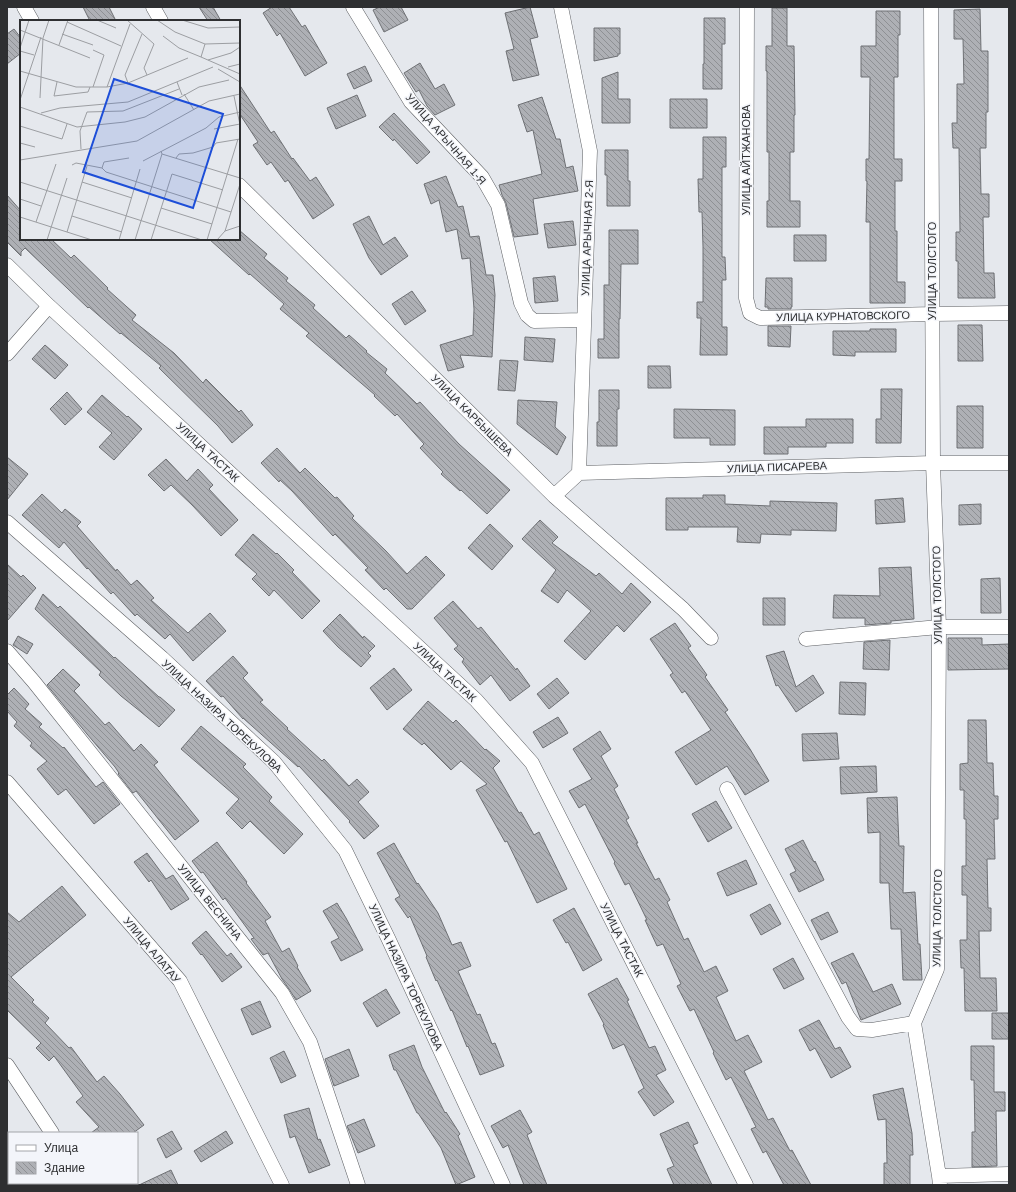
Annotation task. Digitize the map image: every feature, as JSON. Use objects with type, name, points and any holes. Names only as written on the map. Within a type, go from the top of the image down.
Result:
[{"type":"street","points":[[24,7],[31,20]]},
{"type":"street","points":[[153,7],[160,20]]},
{"type":"street","name":"УЛИЦА АРЫЧНАЯ 1-Я","points":[[353,7],[411,102],[482,177],[498,206],[521,303],[527,315],[534,321],[584,320]]},
{"type":"street","name":"УЛИЦА АРЫЧНАЯ 2-Я","points":[[561,7],[590,151],[579,473]]},
{"type":"street","name":"УЛИЦА АЙТЖАНОВА","points":[[747,7],[746,298],[750,313]]},
{"type":"street","name":"УЛИЦА ТОЛСТОГО","points":[[914,1023],[937,969],[939,627],[934,463],[931,7]]},
{"type":"street","name":"УЛИЦА КАРБЫШЕВА","points":[[240,186],[554,496],[683,609],[712,638]]},
{"type":"street","name":"УЛИЦА ТАСТАК","points":[[7,265],[49,306],[476,700],[532,763],[746,1185]]},
{"type":"street","points":[[7,354],[49,306]]},
{"type":"street","name":"УЛИЦА КУРНАТОВСКОГО","points":[[750,313],[760,318],[1009,313]]},
{"type":"street","name":"УЛИЦА ПИСАРЕВА","points":[[579,473],[934,463],[1009,463]]},
{"type":"street","points":[[554,496],[579,473]]},
{"type":"street","name":"УЛИЦА НАЗИРА ТОРЕКУЛОВА","points":[[7,522],[162,658],[274,762],[345,850],[388,938],[503,1185]]},
{"type":"street","points":[[806,639],[939,627],[1009,627]]},
{"type":"street","name":"УЛИЦА ВЕСНИНА","points":[[7,651],[34,682],[282,993],[310,1042],[358,1185]]},
{"type":"street","name":"УЛИЦА АЛАТАУ","points":[[7,782],[180,981],[282,1185]]},
{"type":"street","points":[[728,789],[848,1017],[857,1029],[872,1030],[914,1023],[940,1180],[1009,1174]]},
{"type":"street","points":[[7,1065],[51,1132]]},
{"type":"building","points":[[83,7],[109,7],[116,20],[90,20]]},
{"type":"building","points":[[199,7],[213,7],[220,20],[207,20]]},
{"type":"building","points":[[272,7],[289,7],[302,27],[305,25],[327,63],[305,76],[280,33],[277,36],[263,13]]},
{"type":"building","points":[[380,7],[401,7],[408,20],[384,32],[373,10]]},
{"type":"building","points":[[530,7],[538,37],[530,39],[539,75],[513,81],[506,51],[514,49],[505,13]]},
{"type":"building","points":[[772,8],[787,8],[787,46],[794,46],[795,115],[794,152],[790,152],[790,201],[800,201],[800,227],[767,227],[767,201],[769,201],[769,152],[767,152],[766,46],[772,46]]},
{"type":"building","points":[[980,9],[981,51],[988,51],[988,112],[986,112],[986,148],[980,148],[981,194],[989,194],[989,217],[983,217],[984,273],[994,273],[995,298],[958,298],[956,232],[960,232],[959,148],[953,148],[952,123],[957,123],[957,84],[964,84],[963,39],[954,39],[954,10]]},
{"type":"building","points":[[876,11],[900,11],[900,35],[898,35],[898,77],[894,77],[894,159],[902,159],[902,181],[895,181],[895,231],[897,231],[897,282],[905,282],[905,303],[870,303],[870,222],[866,222],[866,159],[869,159],[870,77],[861,77],[861,46],[876,46]]},
{"type":"building","points":[[704,18],[725,18],[725,44],[722,44],[722,89],[703,89]]},
{"type":"building","points":[[594,28],[620,28],[620,54],[618,54],[618,56],[594,61]]},
{"type":"building","points":[[14,29],[20,37],[20,54],[7,64],[7,34]]},
{"type":"building","points":[[420,63],[435,89],[444,84],[455,105],[435,115],[427,106],[419,90],[416,92],[404,73]]},
{"type":"building","points":[[365,66],[372,81],[354,89],[347,74]]},
{"type":"building","points":[[618,72],[618,99],[630,99],[630,123],[602,123],[602,78]]},
{"type":"building","points":[[240,86],[271,133],[274,131],[292,159],[293,158],[310,181],[316,177],[334,205],[313,219],[288,180],[285,182],[271,162],[267,165],[253,145],[258,142],[240,115]]},
{"type":"building","points":[[357,95],[366,116],[336,129],[327,108]]},
{"type":"building","points":[[542,97],[556,139],[560,139],[566,168],[573,166],[578,191],[533,199],[538,234],[514,237],[506,203],[499,185],[542,174],[533,130],[527,132],[518,105]]},
{"type":"building","points":[[670,99],[707,99],[707,128],[670,128]]},
{"type":"building","points":[[394,113],[430,152],[417,164],[394,139],[393,141],[379,127]]},
{"type":"building","points":[[703,137],[726,137],[726,167],[722,167],[722,257],[725,257],[726,280],[722,280],[722,327],[727,327],[727,355],[700,355],[701,318],[697,318],[697,302],[703,302],[703,247],[702,212],[699,212],[698,179],[703,179]]},
{"type":"building","points":[[605,150],[628,150],[630,206],[607,206]]},
{"type":"building","points":[[446,176],[458,207],[463,206],[470,237],[479,236],[486,275],[493,275],[495,295],[492,357],[460,355],[464,367],[448,371],[440,345],[473,335],[474,309],[470,258],[462,259],[457,229],[446,232],[439,200],[431,204],[424,184]]},
{"type":"building","points":[[7,195],[20,210],[20,240],[52,240],[71,258],[74,255],[108,288],[107,289],[136,315],[132,320],[174,353],[203,383],[206,379],[239,412],[241,410],[253,425],[232,443],[218,426],[159,368],[161,366],[121,333],[120,334],[89,307],[88,308],[25,248],[21,252],[21,256],[7,242]]},
{"type":"building","points":[[369,216],[383,245],[395,237],[408,256],[381,275],[369,258],[353,224]]},
{"type":"building","points":[[573,221],[576,245],[548,248],[544,224]]},
{"type":"building","points":[[609,230],[638,230],[638,264],[621,264],[619,358],[598,358],[598,339],[604,339],[604,285],[609,285]]},
{"type":"building","points":[[240,231],[267,254],[264,258],[288,278],[286,281],[315,305],[313,308],[346,338],[349,335],[367,351],[366,352],[387,369],[385,373],[417,404],[420,402],[459,444],[510,490],[487,514],[441,474],[443,472],[420,448],[424,444],[397,414],[395,416],[374,396],[375,395],[306,336],[309,333],[280,309],[284,304],[250,274],[249,275],[210,240],[240,240]]},
{"type":"building","points":[[794,235],[826,235],[826,261],[794,261]]},
{"type":"building","points":[[555,276],[558,301],[535,303],[533,278]]},
{"type":"building","points":[[766,278],[792,278],[791,309],[768,309],[768,307],[765,307]]},
{"type":"building","points":[[412,291],[426,311],[405,325],[392,304]]},
{"type":"building","points":[[958,325],[982,325],[983,361],[958,361]]},
{"type":"building","points":[[768,326],[791,326],[790,347],[768,346]]},
{"type":"building","points":[[870,329],[896,329],[896,352],[855,352],[855,356],[833,355],[833,331],[870,331]]},
{"type":"building","points":[[525,337],[555,339],[553,362],[524,360]]},
{"type":"building","points":[[45,345],[68,365],[55,379],[32,359]]},
{"type":"building","points":[[500,360],[518,361],[515,391],[498,390]]},
{"type":"building","points":[[648,366],[670,366],[671,388],[648,388]]},
{"type":"building","points":[[881,389],[902,389],[901,443],[876,443],[876,419],[881,419]]},
{"type":"building","points":[[599,390],[619,390],[619,409],[617,409],[617,446],[597,446]]},
{"type":"building","points":[[67,392],[82,409],[65,425],[50,409]]},
{"type":"building","points":[[102,395],[142,429],[114,460],[99,447],[112,433],[87,412]]},
{"type":"building","points":[[518,400],[557,402],[555,427],[566,437],[557,455],[517,424]]},
{"type":"building","points":[[957,406],[983,406],[983,448],[957,448]]},
{"type":"building","points":[[674,409],[735,410],[735,445],[710,445],[710,438],[674,438]]},
{"type":"building","points":[[806,419],[853,419],[853,443],[826,443],[826,447],[788,447],[788,454],[764,454],[764,427],[806,427]]},
{"type":"building","points":[[277,448],[300,473],[305,468],[335,498],[337,497],[354,516],[352,518],[407,574],[426,556],[445,575],[412,609],[407,609],[386,588],[384,590],[365,570],[368,568],[335,534],[333,536],[292,491],[280,480],[279,482],[261,463]]},
{"type":"building","points":[[7,457],[28,474],[7,500]]},
{"type":"building","points":[[166,459],[187,481],[198,469],[213,485],[209,489],[238,520],[221,536],[171,485],[164,491],[148,475]]},
{"type":"building","points":[[42,494],[62,513],[65,509],[81,522],[77,526],[116,571],[117,569],[131,585],[137,580],[154,598],[151,600],[188,633],[210,613],[226,631],[193,661],[170,634],[165,639],[137,614],[135,616],[113,592],[111,594],[64,542],[59,548],[22,515]]},
{"type":"building","points":[[703,495],[725,495],[725,504],[770,506],[770,501],[837,503],[836,531],[791,530],[791,535],[761,534],[760,543],[737,542],[738,527],[688,527],[688,530],[666,530],[666,498],[703,498]]},
{"type":"building","points":[[903,498],[905,522],[876,524],[875,500]]},
{"type":"building","points":[[981,504],[981,524],[959,525],[959,505]]},
{"type":"building","points":[[540,520],[558,537],[552,543],[596,576],[599,573],[622,594],[631,583],[651,602],[624,632],[617,625],[585,660],[564,641],[591,611],[567,590],[558,603],[541,591],[556,570],[522,539]]},
{"type":"building","points":[[490,524],[513,546],[492,570],[468,548]]},
{"type":"building","points":[[253,534],[276,554],[277,553],[294,570],[292,572],[320,601],[302,619],[274,590],[269,596],[252,579],[257,574],[235,555]]},
{"type":"building","points":[[7,564],[21,577],[23,575],[36,588],[7,621]]},
{"type":"building","points":[[911,567],[914,619],[865,625],[865,618],[833,618],[834,595],[880,596],[879,568]]},
{"type":"building","points":[[1000,578],[1001,613],[981,613],[981,579]]},
{"type":"building","points":[[43,594],[58,608],[60,606],[114,658],[115,657],[175,710],[159,727],[121,696],[99,675],[101,672],[35,609]]},
{"type":"building","points":[[763,598],[785,598],[785,625],[763,625]]},
{"type":"building","points":[[453,601],[478,629],[481,627],[516,670],[517,668],[530,686],[510,701],[491,675],[480,685],[462,662],[464,659],[454,649],[458,646],[434,618]]},
{"type":"building","points":[[340,614],[363,638],[364,636],[375,646],[368,653],[371,656],[361,667],[338,647],[323,631]]},
{"type":"building","points":[[675,623],[691,646],[688,648],[707,675],[705,677],[728,710],[725,712],[769,781],[745,795],[727,766],[696,785],[675,752],[711,730],[685,691],[682,693],[670,675],[673,673],[650,639]]},
{"type":"building","points":[[18,636],[33,644],[27,654],[13,645]]},
{"type":"building","points":[[948,638],[982,638],[982,645],[1009,644],[1009,669],[948,670]]},
{"type":"building","points":[[890,640],[889,670],[863,669],[864,642]]},
{"type":"building","points":[[784,651],[796,687],[813,675],[824,693],[796,712],[778,685],[776,686],[766,656]]},
{"type":"building","points":[[233,656],[248,673],[243,678],[263,700],[260,702],[288,728],[287,729],[322,761],[324,759],[349,786],[357,779],[369,792],[358,802],[379,826],[364,839],[349,822],[350,821],[299,766],[298,767],[243,719],[223,696],[221,697],[206,681]]},
{"type":"building","points":[[394,668],[412,690],[387,710],[370,688]]},
{"type":"building","points":[[63,669],[80,685],[74,691],[105,725],[109,722],[134,751],[141,744],[158,762],[154,765],[199,821],[175,840],[136,791],[133,793],[118,774],[119,773],[115,767],[47,685]]},
{"type":"building","points":[[557,678],[569,693],[549,709],[537,694]]},
{"type":"building","points":[[840,682],[866,683],[865,715],[839,714]]},
{"type":"building","points":[[14,688],[29,704],[25,709],[42,724],[39,727],[63,748],[64,747],[96,787],[103,782],[120,804],[94,824],[66,789],[58,795],[37,769],[47,761],[30,746],[32,743],[14,726],[17,722],[7,711],[7,695]]},
{"type":"building","points":[[428,701],[453,723],[456,720],[485,750],[486,749],[500,761],[493,768],[519,813],[521,812],[534,835],[539,832],[567,889],[537,903],[507,841],[505,842],[476,790],[487,784],[461,761],[451,770],[424,743],[422,745],[403,729]]},
{"type":"building","points":[[558,717],[568,733],[543,748],[533,732]]},
{"type":"building","points":[[968,720],[986,720],[987,763],[993,763],[994,796],[998,796],[998,819],[994,819],[995,859],[987,859],[988,908],[991,908],[991,931],[979,931],[980,978],[996,978],[997,1011],[965,1011],[964,968],[961,968],[960,940],[967,940],[967,895],[962,895],[962,866],[966,866],[966,819],[964,819],[964,790],[960,790],[960,764],[968,763]]},
{"type":"building","points":[[201,726],[246,764],[243,767],[272,797],[269,801],[303,834],[284,854],[250,821],[242,829],[226,813],[239,799],[181,749]]},
{"type":"building","points":[[600,731],[611,749],[601,756],[618,786],[614,789],[629,818],[626,820],[638,843],[636,843],[655,880],[659,878],[670,900],[667,902],[684,940],[688,938],[704,972],[716,966],[728,991],[716,997],[736,1041],[748,1035],[762,1062],[744,1071],[768,1120],[773,1118],[790,1151],[792,1150],[811,1185],[784,1185],[766,1151],[763,1153],[751,1129],[756,1127],[731,1077],[726,1080],[694,1009],[690,1011],[677,986],[681,984],[663,944],[657,946],[645,920],[647,920],[629,883],[625,885],[614,863],[615,862],[585,804],[579,808],[569,791],[592,779],[573,749]]},
{"type":"building","points":[[837,733],[839,759],[803,761],[802,734]]},
{"type":"building","points":[[876,766],[877,792],[841,794],[840,767]]},
{"type":"building","points":[[897,797],[899,846],[904,846],[903,893],[915,892],[922,980],[903,980],[901,929],[891,929],[889,883],[880,883],[880,832],[868,833],[867,798]]},
{"type":"building","points":[[716,801],[732,828],[708,842],[692,814]]},
{"type":"building","points":[[803,840],[824,880],[799,892],[790,874],[796,871],[785,849]]},
{"type":"building","points":[[217,842],[271,917],[265,921],[282,952],[289,948],[298,966],[297,967],[311,991],[296,1000],[282,979],[268,953],[263,955],[251,939],[254,938],[225,898],[223,900],[203,872],[201,873],[192,861]]},
{"type":"building","points":[[394,843],[417,884],[418,883],[438,913],[452,945],[461,942],[471,966],[458,971],[477,1015],[480,1014],[492,1044],[495,1043],[504,1066],[480,1075],[452,1010],[451,1011],[437,980],[436,981],[410,916],[408,918],[395,899],[400,896],[377,853]]},
{"type":"building","points":[[147,853],[166,879],[173,875],[189,899],[171,910],[151,880],[149,882],[134,862]]},
{"type":"building","points":[[746,860],[757,884],[727,896],[717,873]]},
{"type":"building","points":[[62,886],[86,915],[11,977],[34,1000],[32,1002],[49,1018],[45,1023],[69,1048],[71,1047],[97,1082],[104,1076],[120,1094],[144,1125],[134,1132],[92,1132],[99,1127],[76,1102],[83,1096],[54,1056],[49,1061],[36,1048],[41,1043],[7,1010],[7,912],[19,922]]},
{"type":"building","points":[[337,903],[363,950],[341,961],[331,942],[339,938],[323,911]]},
{"type":"building","points":[[770,904],[781,924],[761,935],[750,915]]},
{"type":"building","points":[[574,908],[602,960],[583,971],[568,942],[566,943],[553,920]]},
{"type":"building","points":[[828,912],[838,932],[821,940],[811,920]]},
{"type":"building","points":[[206,931],[227,956],[231,953],[242,967],[222,982],[202,954],[201,955],[192,943]]},
{"type":"building","points":[[853,953],[873,992],[892,984],[901,1004],[861,1020],[846,982],[842,984],[831,963]]},
{"type":"building","points":[[793,958],[804,979],[784,989],[773,969]]},
{"type":"building","points":[[617,978],[629,1000],[627,1001],[649,1048],[655,1046],[666,1070],[656,1075],[674,1102],[654,1116],[638,1092],[644,1088],[624,1044],[613,1049],[603,1025],[604,1024],[588,994]]},
{"type":"building","points":[[386,989],[400,1013],[377,1027],[363,1003]]},
{"type":"building","points":[[260,1001],[271,1027],[252,1035],[241,1009]]},
{"type":"building","points":[[992,1013],[1009,1013],[1009,1039],[992,1039]]},
{"type":"building","points":[[819,1020],[835,1049],[840,1047],[851,1067],[831,1078],[815,1048],[810,1051],[799,1030]]},
{"type":"building","points":[[414,1045],[422,1067],[445,1113],[446,1112],[460,1134],[458,1136],[475,1177],[456,1185],[441,1148],[417,1113],[396,1070],[394,1070],[389,1055]]},
{"type":"building","points":[[971,1046],[994,1046],[994,1092],[1005,1092],[1005,1111],[996,1111],[997,1166],[972,1167],[972,1132],[975,1132],[974,1080],[971,1080]]},
{"type":"building","points":[[349,1049],[359,1076],[334,1086],[325,1059]]},
{"type":"building","points":[[284,1051],[296,1076],[281,1083],[270,1058]]},
{"type":"building","points":[[903,1088],[912,1133],[913,1155],[910,1155],[910,1185],[884,1185],[884,1163],[887,1163],[886,1119],[878,1120],[873,1095]]},
{"type":"building","points":[[309,1108],[318,1140],[320,1139],[330,1165],[309,1173],[295,1136],[290,1138],[284,1115]]},
{"type":"building","points":[[520,1110],[532,1132],[527,1135],[547,1185],[524,1185],[508,1145],[503,1148],[491,1126]]},
{"type":"building","points":[[364,1119],[375,1146],[358,1153],[347,1126]]},
{"type":"building","points":[[688,1122],[698,1143],[693,1145],[712,1185],[674,1185],[667,1169],[674,1166],[660,1134]]},
{"type":"building","points":[[172,1131],[182,1149],[166,1158],[157,1139]]},
{"type":"building","points":[[226,1131],[233,1143],[201,1162],[194,1151]]},
{"type":"building","points":[[171,1170],[178,1185],[139,1185]]}]
